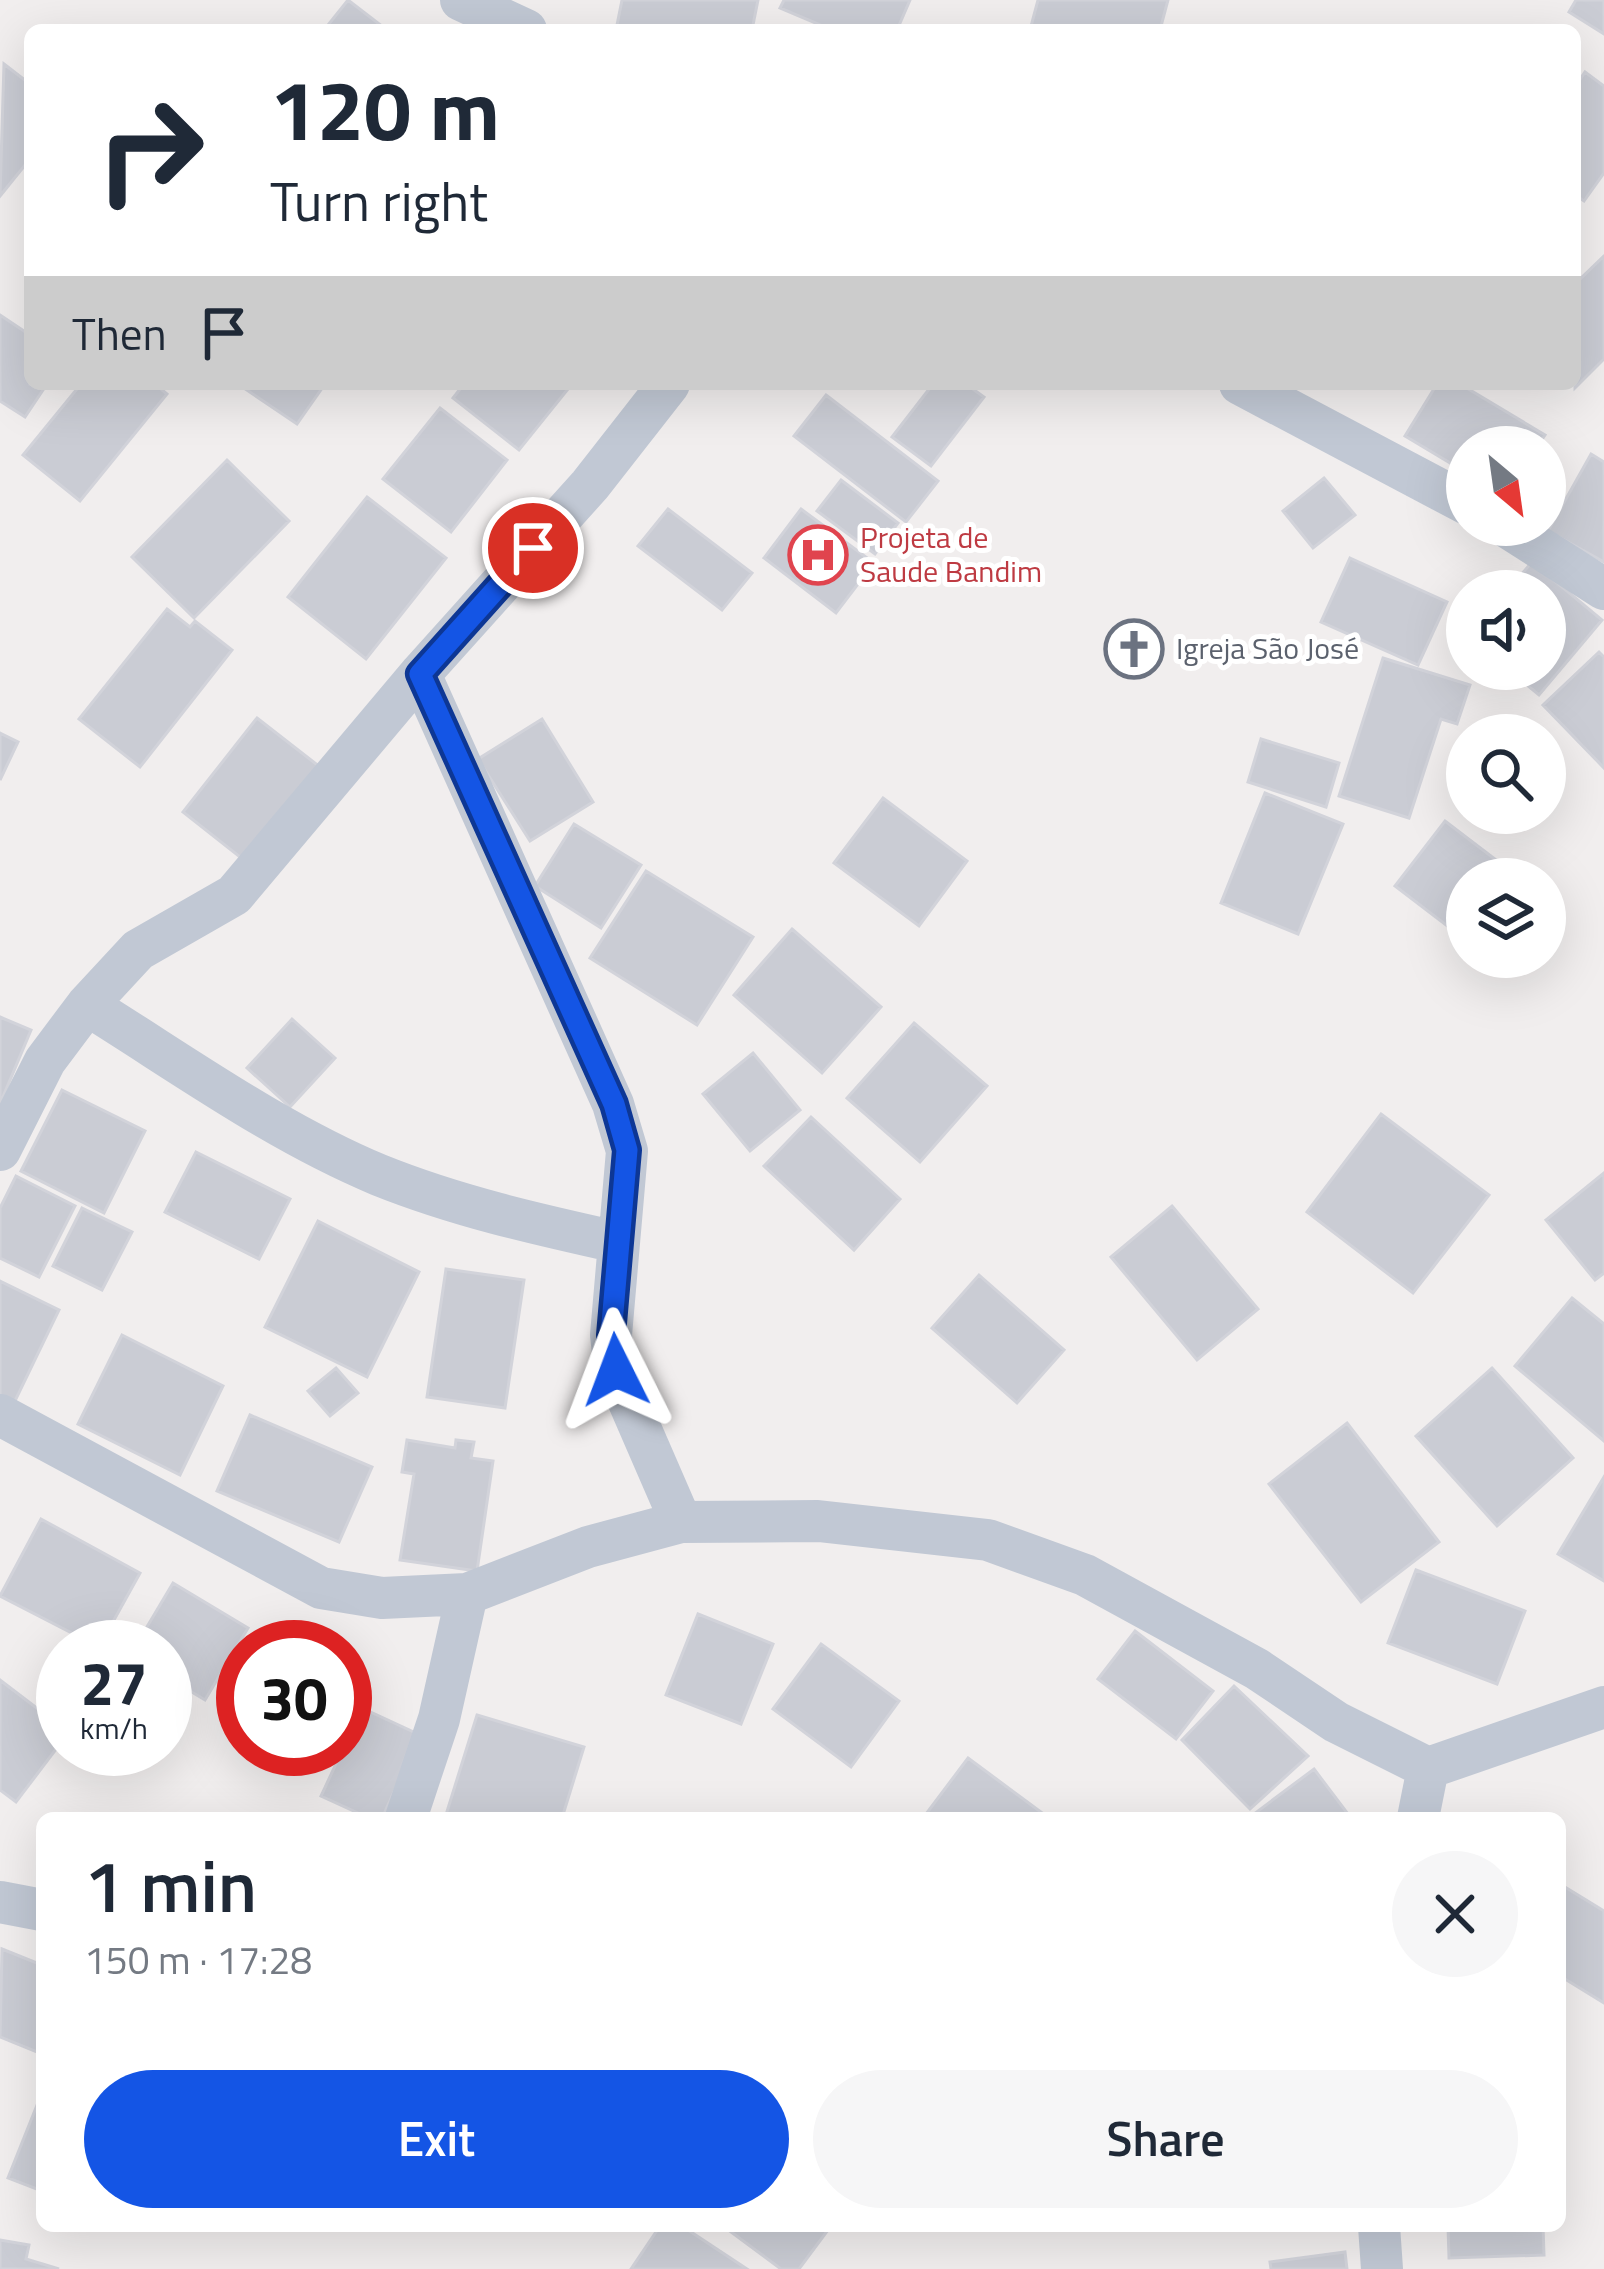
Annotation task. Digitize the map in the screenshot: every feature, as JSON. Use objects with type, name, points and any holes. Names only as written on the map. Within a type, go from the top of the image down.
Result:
[{"type":"street","points":[[461,0],[513,24]]},
{"type":"street","points":[[0,1150],[45,1061],[87,1005],[138,950],[234,895],[420,674],[590,485],[664,390]]},
{"type":"street","points":[[1251,390],[1446,493]]},
{"type":"street","points":[[1537,546],[1604,589]]},
{"type":"street","points":[[420,674],[614,1104],[627,1150],[627,1193],[616,1242],[611,1335],[616,1370],[681,1522]]},
{"type":"street","points":[[87,1005],[261,1114],[378,1174],[491,1214],[616,1242]]},
{"type":"street","points":[[0,1415],[321,1588],[382,1598],[467,1594],[588,1547],[681,1522],[818,1521],[988,1540],[1085,1575],[1257,1669],[1336,1722],[1428,1768],[1604,1708]]},
{"type":"street","points":[[408,1812],[439,1718],[467,1594]]},
{"type":"street","points":[[1419,1812],[1428,1768]]},
{"type":"street","points":[[0,1903],[36,1909]]},
{"type":"street","points":[[1379,2232],[1382,2269]]},
{"type":"building","points":[[348,0],[379,24],[329,24]]},
{"type":"building","points":[[622,0],[758,0],[753,24],[617,24]]},
{"type":"building","points":[[784,0],[910,0],[900,24],[818,24],[780,8]]},
{"type":"building","points":[[1038,0],[1168,0],[1162,24],[1032,24]]},
{"type":"building","points":[[1576,0],[1604,0],[1604,34],[1569,12]]},
{"type":"building","points":[[4,64],[24,79],[24,166],[0,196]]},
{"type":"building","points":[[1585,72],[1604,86],[1604,173],[1584,201],[1581,199],[1581,78]]},
{"type":"building","points":[[1604,256],[1604,359],[1581,382],[1581,278]]},
{"type":"building","points":[[0,315],[24,331],[24,390],[43,390],[25,417],[0,401]]},
{"type":"building","points":[[76,390],[162,390],[167,394],[80,501],[23,455]]},
{"type":"building","points":[[247,390],[321,390],[297,424]]},
{"type":"building","points":[[459,390],[567,390],[519,450],[453,398]]},
{"type":"building","points":[[928,390],[974,390],[984,397],[931,466],[892,437]]},
{"type":"building","points":[[1433,390],[1470,390],[1530,426],[1446,426],[1446,460],[1405,436]]},
{"type":"building","points":[[826,395],[938,481],[906,522],[794,436]]},
{"type":"building","points":[[440,408],[507,460],[451,532],[383,479]]},
{"type":"building","points":[[1591,454],[1604,462],[1604,562],[1566,541],[1566,499]]},
{"type":"building","points":[[227,460],[289,521],[194,618],[132,557]]},
{"type":"building","points":[[1324,478],[1355,515],[1313,548],[1283,511]]},
{"type":"building","points":[[841,480],[898,523],[875,554],[817,511]]},
{"type":"building","points":[[367,497],[446,558],[366,659],[288,597]]},
{"type":"building","points":[[668,509],[752,573],[722,610],[638,546]]},
{"type":"building","points":[[801,509],[874,563],[836,613],[764,558]]},
{"type":"building","points":[[1350,558],[1446,602],[1418,665],[1321,622]]},
{"type":"building","points":[[1566,590],[1602,620],[1566,663]]},
{"type":"building","points":[[167,609],[190,627],[195,621],[232,650],[140,767],[79,719]]},
{"type":"building","points":[[1599,652],[1604,657],[1604,768],[1566,729],[1566,714],[1552,714],[1543,705],[1559,690],[1566,690],[1566,683]]},
{"type":"building","points":[[1383,658],[1446,678],[1446,690],[1468,690],[1460,714],[1441,719],[1409,818],[1339,796]]},
{"type":"building","points":[[257,718],[320,767],[245,861],[183,812]]},
{"type":"building","points":[[542,719],[593,802],[530,841],[478,759]]},
{"type":"building","points":[[0,733],[18,742],[0,780]]},
{"type":"building","points":[[1261,739],[1339,763],[1326,807],[1248,782]]},
{"type":"building","points":[[1265,793],[1343,824],[1298,934],[1221,903]]},
{"type":"building","points":[[883,798],[967,861],[919,926],[834,863]]},
{"type":"building","points":[[1445,821],[1446,834],[1462,834],[1493,858],[1446,858],[1446,925],[1395,886]]},
{"type":"building","points":[[574,824],[641,865],[601,928],[535,886]]},
{"type":"building","points":[[646,871],[753,937],[697,1025],[590,958]]},
{"type":"building","points":[[792,929],[881,1007],[822,1073],[734,995]]},
{"type":"building","points":[[0,1017],[31,1030],[0,1104]]},
{"type":"building","points":[[292,1019],[335,1058],[290,1107],[247,1068]]},
{"type":"building","points":[[914,1023],[987,1086],[920,1162],[847,1098]]},
{"type":"building","points":[[753,1053],[800,1110],[750,1151],[703,1094]]},
{"type":"building","points":[[62,1090],[145,1131],[104,1213],[21,1171]]},
{"type":"building","points":[[1381,1114],[1489,1195],[1413,1293],[1307,1212]]},
{"type":"building","points":[[811,1117],[900,1199],[854,1250],[764,1166]]},
{"type":"building","points":[[196,1152],[290,1199],[259,1259],[165,1212]]},
{"type":"building","points":[[1604,1173],[1604,1273],[1595,1280],[1546,1220]]},
{"type":"building","points":[[16,1176],[75,1206],[39,1277],[0,1258],[0,1208]]},
{"type":"building","points":[[1172,1206],[1258,1309],[1197,1360],[1111,1257]]},
{"type":"building","points":[[82,1208],[132,1232],[102,1290],[53,1266]]},
{"type":"building","points":[[318,1221],[419,1272],[367,1377],[265,1327]]},
{"type":"building","points":[[446,1269],[524,1280],[505,1408],[427,1397]]},
{"type":"building","points":[[979,1275],[1064,1350],[1017,1403],[932,1328]]},
{"type":"building","points":[[0,1281],[59,1310],[14,1403],[0,1396]]},
{"type":"building","points":[[1572,1298],[1604,1324],[1604,1441],[1515,1366]]},
{"type":"building","points":[[122,1335],[223,1386],[180,1475],[78,1424]]},
{"type":"building","points":[[336,1368],[358,1393],[330,1416],[308,1391]]},
{"type":"building","points":[[1492,1368],[1573,1458],[1497,1526],[1416,1436]]},
{"type":"building","points":[[250,1415],[372,1467],[339,1542],[217,1491]]},
{"type":"building","points":[[1347,1423],[1439,1542],[1361,1602],[1269,1484]]},
{"type":"building","points":[[407,1440],[455,1448],[456,1440],[474,1442],[471,1458],[493,1461],[477,1571],[400,1560],[414,1474],[402,1472]]},
{"type":"building","points":[[1604,1477],[1604,1581],[1558,1554]]},
{"type":"building","points":[[41,1519],[140,1573],[114,1620],[47,1620],[0,1596]]},
{"type":"building","points":[[1416,1570],[1525,1611],[1497,1684],[1388,1643]]},
{"type":"building","points":[[173,1583],[235,1620],[216,1620],[216,1682],[205,1700],[192,1692],[192,1620],[151,1620]]},
{"type":"building","points":[[698,1614],[773,1644],[741,1724],[666,1695]]},
{"type":"building","points":[[1135,1631],[1213,1691],[1176,1739],[1098,1679]]},
{"type":"building","points":[[821,1644],[899,1701],[851,1767],[773,1709]]},
{"type":"building","points":[[0,1680],[36,1707],[36,1776],[16,1802],[0,1790]]},
{"type":"building","points":[[1234,1686],[1308,1756],[1250,1809],[1182,1740]]},
{"type":"building","points":[[372,1713],[420,1735],[385,1812],[356,1812],[321,1796],[330,1776],[372,1776]]},
{"type":"building","points":[[477,1715],[584,1747],[564,1812],[447,1812]]},
{"type":"building","points":[[968,1758],[1041,1812],[928,1812]]},
{"type":"building","points":[[1314,1769],[1346,1812],[1257,1812]]},
{"type":"building","points":[[1566,1888],[1604,1911],[1604,2003],[1566,1980]]},
{"type":"building","points":[[2,1949],[36,1963],[36,2052],[0,2037]]},
{"type":"building","points":[[36,2108],[36,2189],[8,2178]]},
{"type":"building","points":[[656,2232],[691,2232],[747,2269],[631,2269]]},
{"type":"building","points":[[731,2232],[827,2232],[799,2269],[781,2269]]},
{"type":"building","points":[[1448,2232],[1543,2232],[1544,2255],[1449,2258]]},
{"type":"building","points":[[0,2240],[29,2245],[26,2259],[59,2269],[0,2269]]},
{"type":"building","points":[[1345,2252],[1347,2269],[1271,2269],[1270,2262]]},
{"type":"place","name":"Projeta de Saude Bandim","points":[[818,555]]},
{"type":"place","name":"Igreja São José","points":[[1134,649]]},
{"type":"route","points":[[533,548],[420,674],[614,1104],[627,1150],[627,1193],[616,1242],[611,1335],[616,1370]]}]
